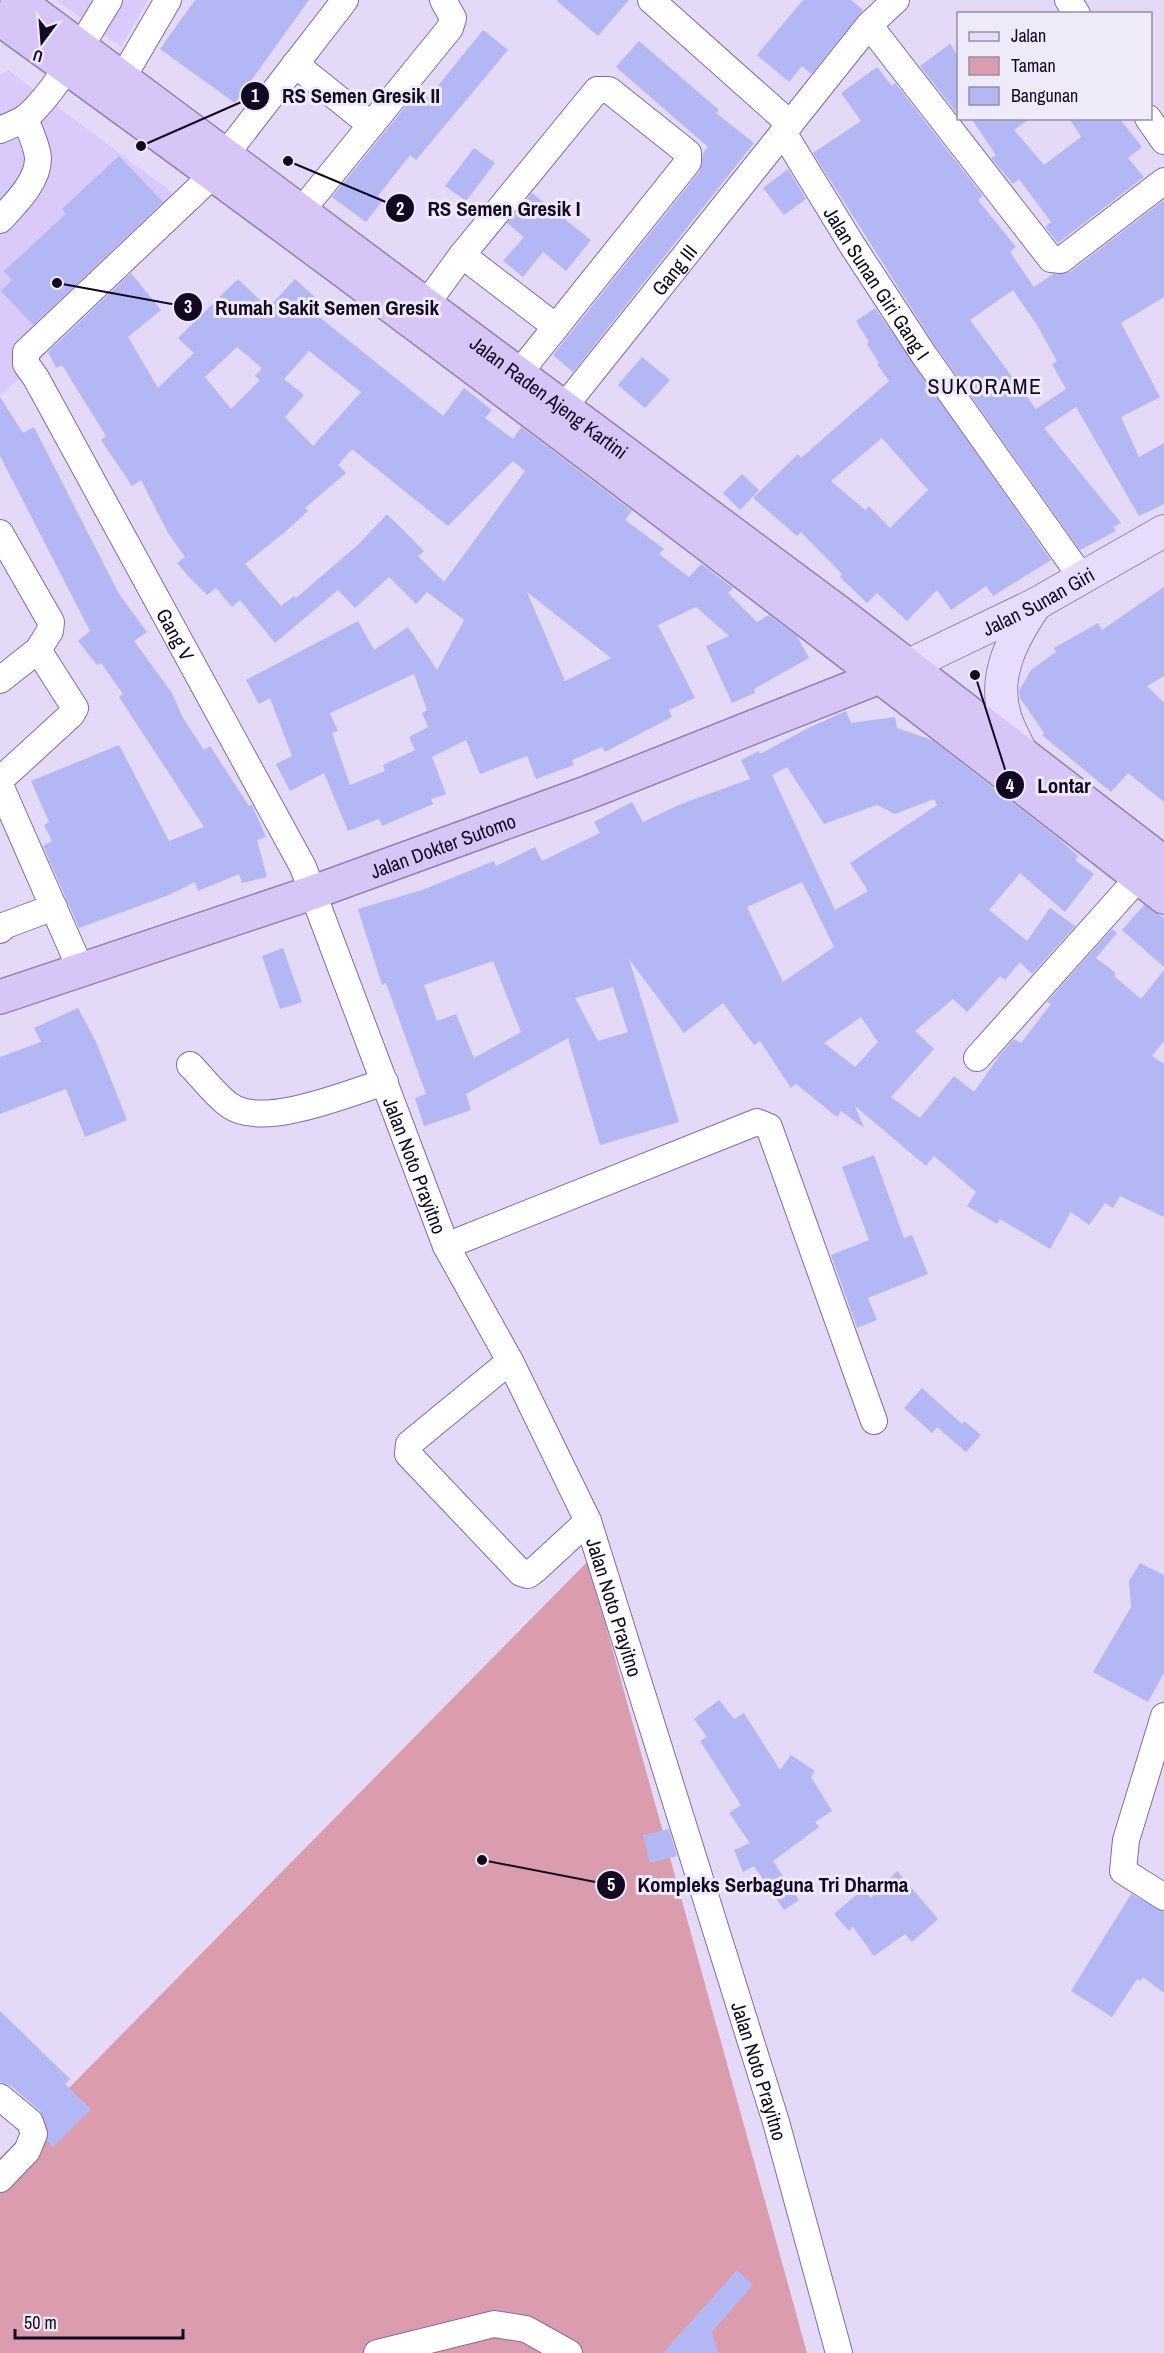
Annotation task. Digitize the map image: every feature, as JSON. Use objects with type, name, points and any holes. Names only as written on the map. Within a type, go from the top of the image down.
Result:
[{"type":"highway","name":"Jalan Raden Ajeng Kartini","points":[[17,0],[73,57],[312,228],[511,383],[895,671]]},
{"type":"highway","name":"Jalan Raden Ajeng Kartini","points":[[0,19],[73,57],[123,77],[220,164]]},
{"type":"highway","name":"Jalan Raden Ajeng Kartini","points":[[511,383],[564,407],[895,671]]},
{"type":"highway","name":"Jalan Dokter Sutomo","points":[[2,990],[81,970],[314,892],[589,792],[895,671]]},
{"type":"highway","points":[[895,671],[1020,750],[1151,870],[1164,897]]},
{"type":"highway","points":[[895,671],[1151,870]]},
{"type":"main road","name":"Jalan Sunan Giri","points":[[895,671],[1036,604],[1164,531]]},
{"type":"main road","points":[[1020,750],[1004,715],[1001,687],[1007,656],[1020,627],[1036,604]]},
{"type":"street","points":[[0,130],[25,118],[73,57],[109,0]]},
{"type":"street","points":[[123,77],[168,0]]},
{"type":"street","points":[[220,164],[345,0]]},
{"type":"street","points":[[312,228],[371,125],[450,28],[453,18],[443,0]]},
{"type":"street","name":"Jalan Sunan Giri Gang I","points":[[655,1],[787,128],[852,245],[924,355],[1082,578]]},
{"type":"street","name":"Gang III","points":[[564,407],[890,2]]},
{"type":"street","points":[[869,26],[1051,259],[1061,260],[1164,182]]},
{"type":"street","points":[[295,64],[371,125]]},
{"type":"street","points":[[419,313],[462,255],[597,90],[609,90],[688,153],[689,159],[511,383]]},
{"type":"street","points":[[0,220],[17,202],[35,172],[38,159],[25,118]]},
{"type":"street","points":[[1150,120],[1164,141]]},
{"type":"street","name":"Gang V","points":[[220,164],[26,352],[26,364],[36,378],[303,867],[314,892]]},
{"type":"street","points":[[462,255],[556,327]]},
{"type":"street","points":[[0,533],[51,622],[50,631],[38,650],[0,680]]},
{"type":"street","points":[[0,780],[71,715],[75,708],[38,650]]},
{"type":"street","points":[[0,785],[81,970]]},
{"type":"street","points":[[977,1058],[1151,870]]},
{"type":"street","name":"Jalan Noto Prayitno","points":[[314,892],[446,1246],[510,1362],[588,1521],[776,2122],[838,2353]]},
{"type":"street","points":[[0,930],[6,925],[54,908]]},
{"type":"street","points":[[190,1065],[229,1105],[254,1113],[288,1111],[386,1082]]},
{"type":"street","points":[[446,1246],[757,1122],[762,1122],[769,1126],[874,1421]]},
{"type":"street","points":[[510,1362],[409,1444],[408,1454],[521,1573],[528,1575],[536,1569],[588,1521]]},
{"type":"street","points":[[1164,1716],[1126,1840],[1124,1871],[1164,1897]]},
{"type":"street","points":[[0,2097],[30,2122],[34,2134],[27,2151],[0,2179]]},
{"type":"street","points":[[377,2353],[494,2324],[526,2329],[569,2353]]},
{"type":"shaded area","points":[[56,0],[148,0],[121,47]]},
{"type":"shaded area","points":[[8,70],[189,205],[39,361],[0,396],[0,75]]},
{"type":"green space","points":[[588,1561],[807,2353],[0,2353],[0,2158]]},
{"type":"building","points":[[195,0],[309,0],[235,103],[160,49]]},
{"type":"building","points":[[556,0],[629,0],[598,36]]},
{"type":"building","points":[[803,0],[851,0],[863,10],[811,74],[802,66],[789,82],[757,55]]},
{"type":"building","points":[[483,30],[508,50],[416,160],[410,155],[378,196],[383,200],[366,222],[332,197],[419,90],[428,98]]},
{"type":"building","points":[[639,41],[719,110],[716,113],[754,143],[573,372],[553,355],[700,171],[703,153],[708,147],[616,67]]},
{"type":"building","points":[[950,44],[957,54],[957,112],[956,112],[920,66]]},
{"type":"building","points":[[877,67],[892,86],[895,83],[983,196],[978,200],[1016,247],[1010,252],[1034,287],[1053,274],[1070,272],[1164,200],[1164,297],[1121,323],[1160,397],[1121,417],[1139,457],[1164,443],[1164,504],[1139,516],[1076,407],[1044,428],[1121,523],[1113,527],[1116,531],[1080,550],[936,347],[813,153],[861,121],[841,93]],"holes":[[[1013,290],[1037,325],[1057,361],[1052,364],[1066,389],[1036,409],[970,320]]]},
{"type":"building","points":[[972,120],[1028,120],[1014,130],[1044,165],[1081,137],[1070,120],[1121,120],[1142,147],[1128,158],[1144,177],[1058,243],[1045,227],[1051,222],[1019,179],[1013,184],[991,158],[996,155]]},
{"type":"building","points":[[474,148],[495,163],[466,201],[445,186]]},
{"type":"building","points":[[119,156],[163,202],[33,325],[1,291],[12,280],[4,271],[66,214],[62,209]]},
{"type":"building","points":[[788,169],[806,199],[784,215],[763,188]]},
{"type":"building","points":[[532,193],[591,240],[566,271],[543,252],[523,277],[503,261],[524,237],[507,223]]},
{"type":"building","points":[[131,273],[161,310],[128,337],[158,388],[194,353],[178,338],[238,279],[268,308],[295,279],[316,298],[308,308],[443,416],[464,388],[492,410],[485,418],[513,439],[521,427],[632,511],[625,520],[664,549],[659,554],[689,577],[701,564],[733,588],[728,593],[757,622],[769,615],[797,636],[809,658],[754,689],[755,693],[732,703],[706,646],[729,636],[696,607],[658,625],[695,698],[669,710],[672,717],[605,752],[602,747],[572,760],[574,765],[536,779],[527,756],[480,774],[466,740],[432,757],[446,794],[431,799],[433,804],[382,826],[379,819],[348,831],[324,773],[290,791],[276,764],[292,756],[270,698],[259,704],[246,680],[358,621],[374,650],[408,627],[437,670],[464,620],[427,592],[416,604],[389,577],[355,608],[338,590],[275,643],[240,600],[232,607],[216,588],[207,595],[177,563],[185,557],[168,533],[141,480],[132,486],[101,440],[106,436],[62,365],[56,368],[48,352]],"holes":[[[237,347],[262,368],[255,376],[260,380],[231,409],[205,377]],[[309,351],[361,392],[313,446],[285,417],[304,395],[284,379]],[[352,449],[448,526],[513,461],[525,471],[444,582],[418,556],[424,551],[387,514],[359,544],[296,598],[294,596],[281,606],[245,564],[285,532],[308,511],[305,508],[346,473],[338,465]],[[527,592],[611,658],[565,681]],[[414,674],[427,710],[422,713],[428,727],[409,737],[415,750],[383,765],[385,771],[350,785],[332,733],[338,731],[330,713]]]},
{"type":"building","points":[[875,308],[1051,560],[993,596],[986,586],[951,610],[937,590],[907,621],[877,593],[867,603],[840,577],[842,574],[801,532],[797,536],[753,498],[798,454],[801,458],[889,381],[877,364],[879,363],[867,344],[869,342],[856,321]],"holes":[[[882,438],[928,490],[890,528],[869,506],[865,510],[831,481]]]},
{"type":"building","points":[[642,357],[670,380],[645,408],[618,385]]},
{"type":"building","points":[[0,397],[23,433],[34,427],[119,594],[147,632],[134,641],[172,693],[183,718],[204,750],[210,746],[249,806],[252,805],[266,837],[257,840],[267,877],[242,883],[239,874],[198,891],[195,882],[169,895],[79,928],[43,846],[52,841],[44,825],[49,822],[31,781],[119,745],[169,841],[204,827],[119,697],[123,694],[101,663],[97,665],[78,641],[90,631],[0,456]]},
{"type":"building","points":[[742,474],[759,490],[740,510],[723,493]]},
{"type":"building","points":[[1164,587],[1164,676],[1147,686],[1164,703],[1164,802],[1128,773],[1111,792],[1042,735],[1044,733],[1020,698],[1019,691],[1031,670],[1056,652],[1054,648],[1098,623],[1102,630]]},
{"type":"building","points":[[846,711],[851,723],[895,717],[897,728],[932,740],[1059,839],[1078,856],[1075,860],[1094,874],[1065,912],[1020,873],[989,910],[1027,941],[1050,908],[1075,926],[1032,974],[1020,962],[1005,980],[1000,976],[967,1012],[953,999],[915,1031],[934,1049],[891,1097],[920,1118],[954,1076],[974,1092],[1014,1039],[1021,1043],[1051,1004],[1047,1002],[1112,929],[1117,933],[1096,958],[1116,973],[1114,976],[1141,999],[1164,970],[1164,1041],[1152,1056],[1164,1064],[1164,1217],[1120,1196],[1113,1208],[1105,1203],[1089,1225],[1071,1212],[1050,1249],[1000,1219],[997,1224],[967,1206],[976,1192],[934,1156],[926,1166],[855,1106],[864,1128],[841,1111],[837,1117],[796,1084],[791,1088],[760,1041],[754,1045],[723,1003],[684,1033],[629,959],[679,1122],[600,1145],[568,1038],[466,1094],[471,1110],[424,1126],[415,1098],[426,1094],[386,983],[382,985],[358,909],[422,890],[494,861],[496,866],[535,847],[542,861],[600,833],[594,822],[632,802],[643,822],[681,804],[750,779],[741,760],[759,751],[760,754]],"holes":[[[787,767],[824,824],[877,805],[895,814],[934,799],[937,805],[850,863],[868,891],[835,910],[772,775]],[[802,882],[834,947],[783,982],[747,907]],[[493,961],[521,1032],[474,1058],[456,1014],[437,1021],[424,985]],[[613,987],[628,1032],[598,1041],[575,998]],[[861,1017],[878,1042],[855,1067],[824,1043]]]},
{"type":"building","points":[[1144,905],[1164,918],[1164,967],[1122,930]]},
{"type":"building","points":[[283,948],[302,1002],[280,1009],[262,956]]},
{"type":"building","points":[[78,1008],[96,1042],[127,1120],[85,1137],[66,1089],[0,1114],[0,1057],[41,1042],[34,1028]]},
{"type":"building","points":[[874,1155],[904,1238],[912,1235],[928,1274],[868,1298],[877,1320],[857,1328],[831,1255],[869,1240],[842,1167]]},
{"type":"building","points":[[922,1388],[962,1424],[964,1421],[981,1435],[966,1452],[937,1427],[932,1433],[904,1408]]},
{"type":"building","points":[[1140,1563],[1164,1575],[1164,1673],[1148,1702],[1093,1672],[1131,1607],[1129,1581]]},
{"type":"building","points":[[719,1700],[734,1719],[744,1713],[780,1770],[791,1755],[815,1771],[811,1777],[832,1811],[815,1822],[819,1827],[773,1861],[799,1900],[784,1910],[754,1866],[743,1872],[734,1850],[750,1843],[729,1813],[741,1805],[700,1741],[707,1737],[694,1719]]},
{"type":"building","points":[[669,1829],[677,1856],[650,1863],[643,1835]]},
{"type":"building","points":[[897,1871],[938,1919],[912,1942],[905,1934],[874,1956],[853,1927],[849,1931],[834,1914],[863,1889],[871,1898]]},
{"type":"building","points":[[1131,1894],[1164,1912],[1164,1993],[1143,1977],[1140,1981],[1137,1979],[1112,2017],[1071,1991]]},
{"type":"building","points":[[0,2011],[70,2079],[65,2084],[91,2109],[53,2147],[47,2141],[48,2129],[40,2111],[10,2085],[0,2082]]},
{"type":"building","points":[[737,2270],[753,2285],[712,2332],[718,2353],[663,2353]]},
{"type":"place","name":"RS Semen Gresik II","points":[[141,146]]},
{"type":"place","name":"RS Semen Gresik I","points":[[288,161]]},
{"type":"place","name":"Rumah Sakit Semen Gresik","points":[[57,283]]},
{"type":"place","name":"Lontar","points":[[975,675]]},
{"type":"place","name":"Kompleks Serbaguna Tri Dharma","points":[[482,1860]]},
{"type":"district","name":"SUKORAME","points":[[985,386]]}]
